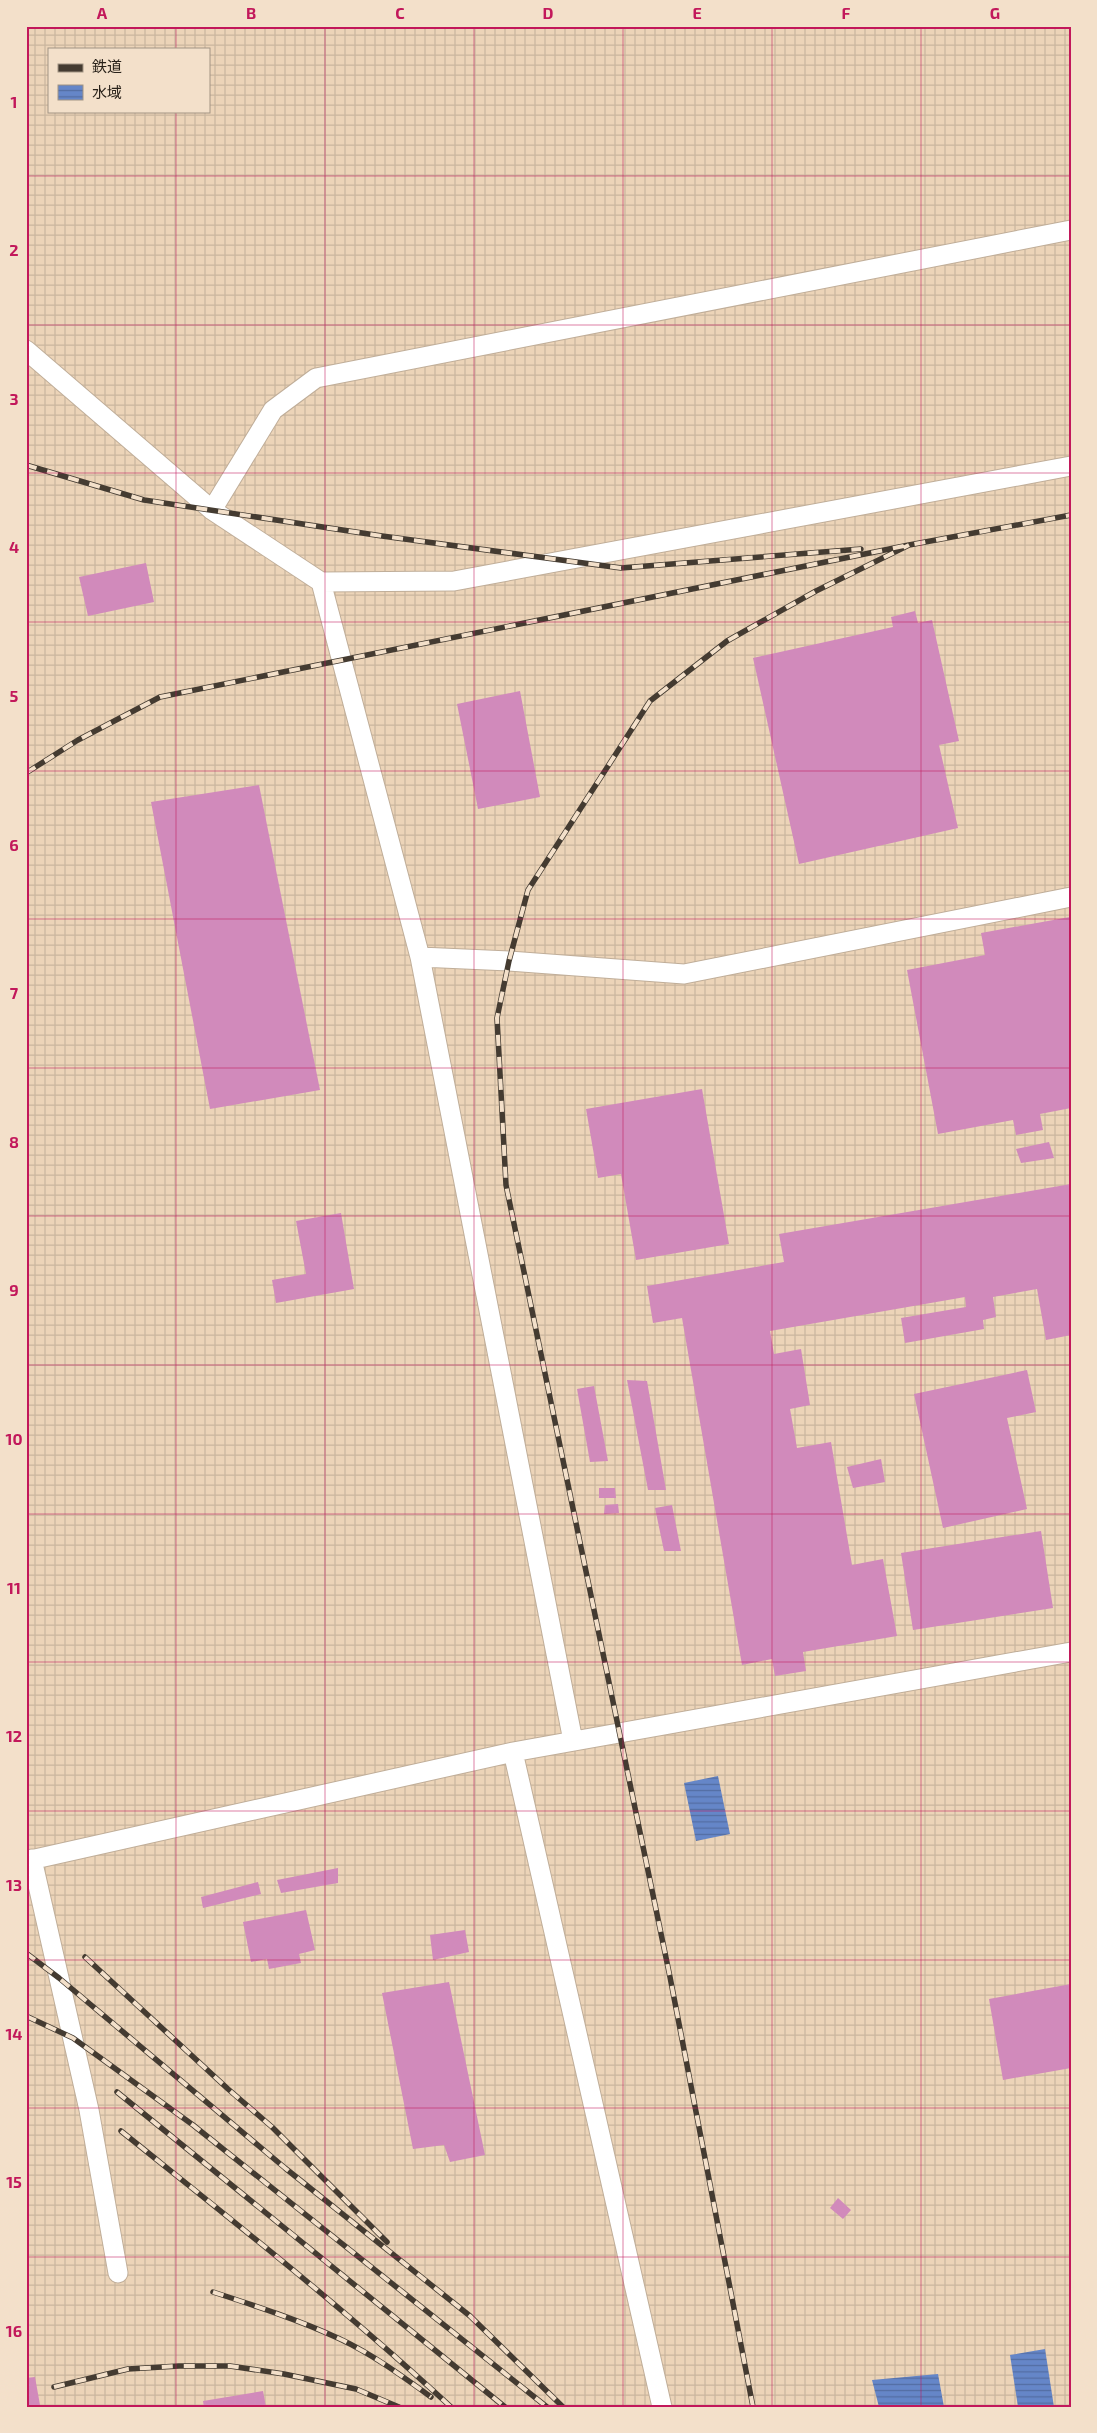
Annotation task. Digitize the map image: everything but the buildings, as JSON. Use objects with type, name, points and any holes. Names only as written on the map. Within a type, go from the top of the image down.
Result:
[{"type":"lane","points":[[212,510],[273,410],[316,378],[1071,230]]},
{"type":"lane","points":[[26,350],[212,510],[320,582],[454,581],[1071,466]]},
{"type":"lane","points":[[320,582],[420,957],[573,1741]]},
{"type":"lane","points":[[420,957],[509,961],[684,974],[1071,897]]},
{"type":"lane","points":[[118,2273],[89,2110],[29,1860],[513,1752],[1071,1652]]},
{"type":"lane","points":[[513,1752],[662,2407]]},
{"type":"shaded area","points":[[26,26],[1071,26],[1071,2407],[26,2407]]},
{"type":"water","points":[[718,1776],[730,1834],[696,1841],[684,1783]]},
{"type":"water","points":[[1045,2349],[1054,2407],[1018,2407],[1010,2355]]},
{"type":"water","points":[[938,2374],[944,2407],[879,2407],[872,2380]]},
{"type":"railway","points":[[26,465],[144,500],[382,536],[621,568],[861,549]]},
{"type":"railway","points":[[26,773],[78,740],[160,697],[909,545],[1071,515]]},
{"type":"railway","points":[[753,2407],[670,1977],[506,1185],[497,1018],[509,961],[528,890],[650,701],[727,641],[816,591],[909,545]]},
{"type":"railway","points":[[26,1953],[59,1978],[285,2168],[470,2316],[563,2407]]},
{"type":"railway","points":[[85,1957],[272,2127],[387,2242]]},
{"type":"railway","points":[[26,2016],[73,2038],[193,2125],[547,2407]]},
{"type":"railway","points":[[117,2092],[505,2407]]},
{"type":"railway","points":[[121,2131],[330,2300],[451,2407]]},
{"type":"railway","points":[[213,2292],[293,2319],[340,2339],[375,2358],[431,2397]]},
{"type":"railway","points":[[54,2387],[128,2369],[230,2366],[284,2374],[356,2389],[399,2407]]}]
